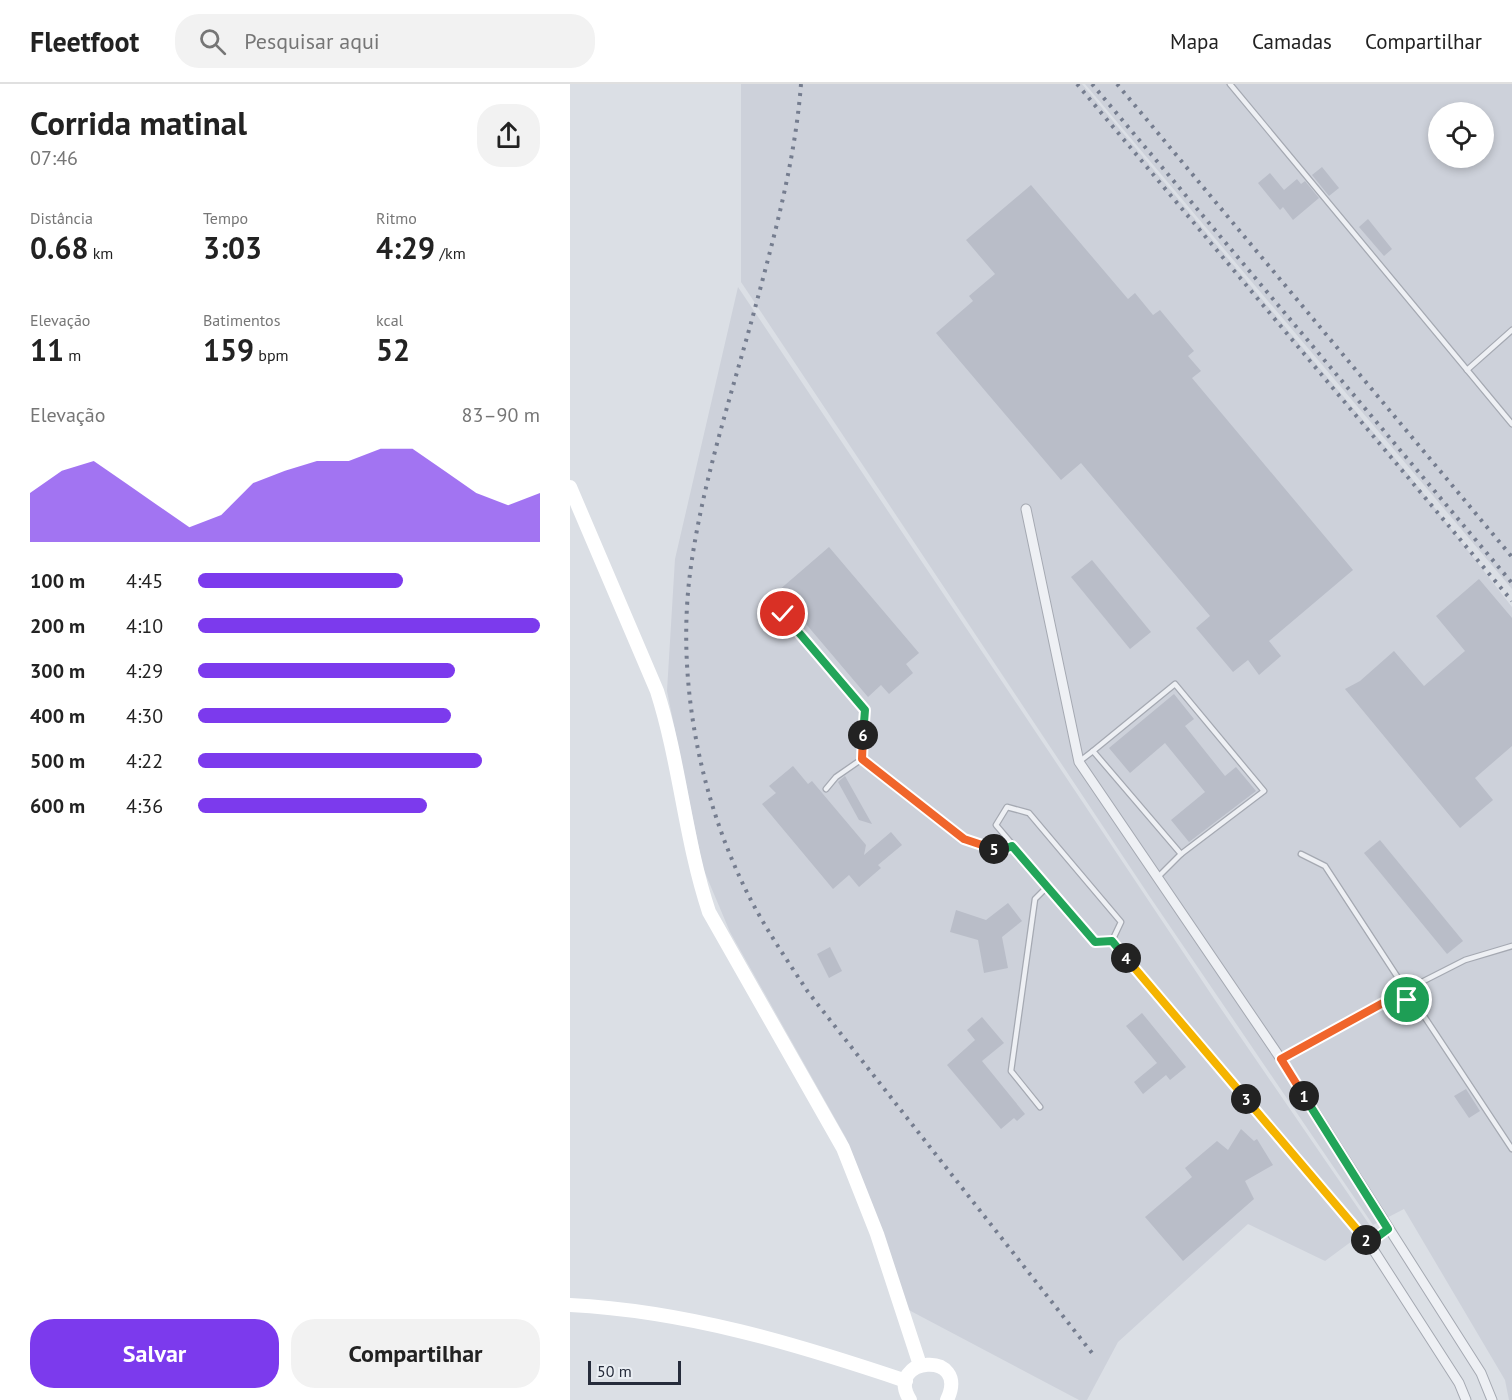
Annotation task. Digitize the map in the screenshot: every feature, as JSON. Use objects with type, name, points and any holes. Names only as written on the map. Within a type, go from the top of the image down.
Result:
[{"type":"street","points":[[570,487],[657,691],[666,720],[697,875],[709,912],[843,1148],[877,1234],[920,1365]]},
{"type":"street","points":[[1026,509],[1079,762],[1159,876],[1281,1059],[1481,1372],[1492,1400]]},
{"type":"street","points":[[1112,941],[1369,1243],[1440,1353],[1466,1400]]},
{"type":"street","points":[[1369,1243],[1388,1229]]},
{"type":"street","points":[[570,1305],[612,1307],[729,1327],[806,1348],[906,1381]]},
{"type":"street","points":[[910,1400],[905,1389],[909,1374],[920,1365],[934,1364],[946,1372],[951,1386],[947,1400]]},
{"type":"lane","points":[[1230,84],[1512,424]]},
{"type":"lane","points":[[1467,370],[1512,330]]},
{"type":"lane","points":[[783,614],[865,710],[862,759]]},
{"type":"lane","points":[[1079,762],[1175,684],[1264,791],[1181,854],[1159,876]]},
{"type":"lane","points":[[1093,751],[1181,854]]},
{"type":"lane","points":[[826,789],[836,777],[862,759]]},
{"type":"lane","points":[[862,759],[964,839],[1000,851],[1012,846]]},
{"type":"lane","points":[[1007,807],[1029,813],[1121,922],[1112,941],[1095,942],[1047,887],[996,825],[1007,807]]},
{"type":"lane","points":[[1301,854],[1325,866],[1406,990],[1407,1000]]},
{"type":"lane","points":[[1040,1107],[1011,1071],[1035,899],[1047,887]]},
{"type":"lane","points":[[1406,990],[1465,960],[1512,946]]},
{"type":"lane","points":[[1281,1059],[1392,998],[1414,1001],[1512,1149]]},
{"type":"shaded area","points":[[741,84],[1082,84],[1409,475],[1512,607],[1512,1400],[1509,1400],[1505,1380],[1404,1209],[1373,1225],[1150,897],[741,282]]},
{"type":"shaded area","points":[[1085,84],[1512,84],[1512,589]]},
{"type":"shaded area","points":[[738,287],[1215,1000],[1371,1227],[1325,1261],[1248,1224],[1118,1342],[1087,1400],[1079,1400],[905,1308],[846,1138],[730,932],[703,868],[667,691],[675,559]]},
{"type":"building","points":[[1322,167],[1339,188],[1329,196],[1312,175]]},
{"type":"building","points":[[1270,173],[1284,190],[1297,179],[1301,184],[1305,181],[1319,198],[1293,220],[1283,207],[1280,210],[1258,183]]},
{"type":"building","points":[[1031,185],[1128,299],[1135,293],[1153,315],[1160,310],[1194,351],[1188,356],[1201,371],[1192,378],[1353,570],[1269,641],[1281,656],[1259,675],[1248,660],[1233,672],[1196,628],[1210,616],[1081,463],[1061,480],[936,333],[973,301],[969,296],[995,274],[966,240]]},
{"type":"building","points":[[1368,219],[1392,249],[1384,256],[1359,227]]},
{"type":"building","points":[[829,547],[919,653],[906,664],[913,673],[889,694],[881,685],[868,697],[778,591]]},
{"type":"building","points":[[1092,560],[1151,632],[1130,649],[1071,577]]},
{"type":"building","points":[[1479,579],[1512,618],[1512,746],[1475,778],[1493,800],[1460,828],[1345,689],[1360,681],[1394,651],[1424,686],[1465,651],[1436,616]]},
{"type":"building","points":[[1174,694],[1194,719],[1185,726],[1225,776],[1236,767],[1256,791],[1189,842],[1171,820],[1205,792],[1165,743],[1130,773],[1109,748]]},
{"type":"building","points":[[793,766],[808,784],[812,781],[866,845],[864,855],[891,832],[902,845],[878,865],[881,868],[859,887],[849,875],[833,889],[762,804],[776,793],[769,786]]},
{"type":"building","points":[[845,776],[872,824],[859,820],[838,782]]},
{"type":"building","points":[[1380,840],[1463,941],[1447,954],[1364,853]]},
{"type":"building","points":[[1008,903],[1022,921],[1002,937],[1008,968],[984,973],[978,940],[950,932],[956,910],[986,920]]},
{"type":"building","points":[[830,947],[842,971],[829,978],[817,954]]},
{"type":"building","points":[[1142,1013],[1186,1067],[1170,1080],[1166,1075],[1143,1094],[1134,1082],[1157,1063],[1126,1026]]},
{"type":"building","points":[[982,1017],[1004,1043],[982,1061],[1025,1114],[1017,1121],[1014,1118],[1001,1129],[947,1065],[975,1040],[967,1030]]},
{"type":"building","points":[[1466,1089],[1480,1111],[1469,1118],[1454,1096]]},
{"type":"building","points":[[1241,1129],[1254,1141],[1257,1139],[1273,1165],[1245,1181],[1254,1199],[1183,1261],[1145,1217],[1192,1177],[1185,1168],[1217,1141],[1228,1150]]},
{"type":"railway","points":[[801,84],[794,142],[783,199],[710,470],[691,566],[686,646],[694,728],[702,768],[726,845],[742,882],[765,925],[808,992],[1092,1353]]},
{"type":"railway","points":[[1077,84],[1512,601]]},
{"type":"railway","points":[[1092,84],[1512,583]]},
{"type":"railway","points":[[1117,84],[1512,557]]},
{"type":"route","points":[[783,614],[865,710],[862,759],[964,839],[1000,851],[1012,846],[1095,942],[1112,941],[1369,1243],[1388,1229],[1281,1059],[1392,998],[1407,1000]]}]
